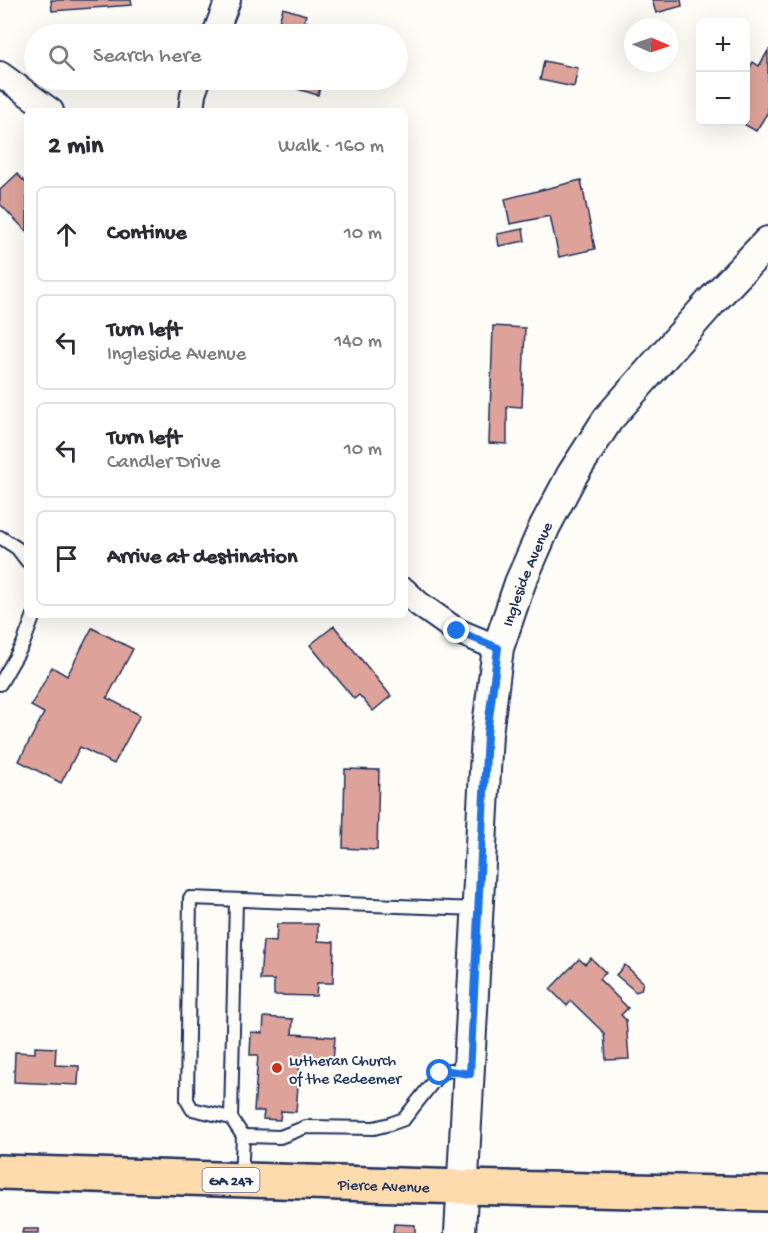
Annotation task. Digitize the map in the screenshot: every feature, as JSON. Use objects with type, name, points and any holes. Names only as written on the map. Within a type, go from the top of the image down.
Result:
[{"type":"main road","name":"Pierce Avenue","points":[[0,1172],[768,1194]]},
{"type":"street","points":[[219,24],[228,0]]},
{"type":"street","points":[[0,74],[47,108]]},
{"type":"street","points":[[177,108],[194,95]]},
{"type":"street","name":"Ingleside Avenue","points":[[460,1233],[487,734],[498,648],[520,583],[545,526],[572,475],[608,419],[710,303],[768,242]]},
{"type":"street","points":[[408,594],[457,631],[498,648]]},
{"type":"lane","points":[[0,537],[17,548],[24,557]]},
{"type":"lane","points":[[0,684],[23,644],[33,618]]},
{"type":"lane","points":[[231,1118],[192,1109],[187,1100],[190,898],[478,909]]},
{"type":"lane","points":[[236,900],[231,1118],[243,1136],[242,1180]]},
{"type":"lane","points":[[243,1136],[280,1137],[306,1126],[374,1128],[390,1124],[404,1119],[440,1073],[450,1071],[470,1074]]},
{"type":"building","points":[[51,0],[131,0],[132,5],[52,11]]},
{"type":"building","points":[[652,0],[681,0],[682,6],[656,13]]},
{"type":"building","points":[[283,8],[306,15],[304,21],[314,24],[278,24]]},
{"type":"building","points":[[768,51],[768,112],[756,131],[747,126],[750,126],[750,67],[753,62],[759,66]]},
{"type":"building","points":[[544,61],[578,68],[574,87],[540,80]]},
{"type":"building","points":[[301,90],[319,90],[318,95]]},
{"type":"building","points":[[17,174],[24,181],[24,229],[0,204],[0,190]]},
{"type":"building","points":[[581,180],[595,249],[559,257],[550,216],[510,224],[505,199]]},
{"type":"building","points":[[523,229],[525,241],[499,246],[497,234]]},
{"type":"building","points":[[493,326],[525,328],[522,407],[507,406],[507,444],[489,443]]},
{"type":"building","points":[[334,626],[391,696],[373,711],[359,695],[354,699],[310,645]]},
{"type":"building","points":[[92,628],[133,649],[107,698],[140,715],[114,764],[80,747],[61,783],[19,761],[44,713],[31,706],[52,667],[67,676]]},
{"type":"building","points":[[345,769],[379,770],[377,850],[343,848]]},
{"type":"building","points":[[277,924],[318,924],[318,941],[334,942],[333,983],[317,983],[316,996],[274,995],[274,980],[260,980],[263,941],[276,942]]},
{"type":"building","points":[[591,958],[606,973],[599,979],[628,1008],[621,1015],[626,1020],[629,1059],[606,1060],[604,1033],[571,1001],[567,1006],[550,989],[579,959],[585,964]]},
{"type":"building","points":[[625,965],[643,982],[641,990],[636,992],[616,975]]},
{"type":"building","points":[[264,1017],[293,1019],[292,1034],[335,1037],[333,1062],[300,1060],[296,1112],[281,1111],[280,1120],[263,1119],[264,1111],[254,1111],[258,1055],[250,1055],[251,1032],[263,1033]]},
{"type":"building","points":[[35,1047],[56,1048],[55,1065],[79,1066],[78,1085],[14,1082],[15,1052],[35,1053]]},
{"type":"building","points":[[394,1224],[415,1225],[415,1233],[393,1233]]},
{"type":"building","points":[[23,1229],[39,1229],[39,1233],[22,1233]]},
{"type":"place","name":"Lutheran Church of the Redeemer","points":[[277,1068]]},
{"type":"route","points":[[440,1073],[450,1071],[470,1074],[487,734],[498,648],[457,631]]}]
